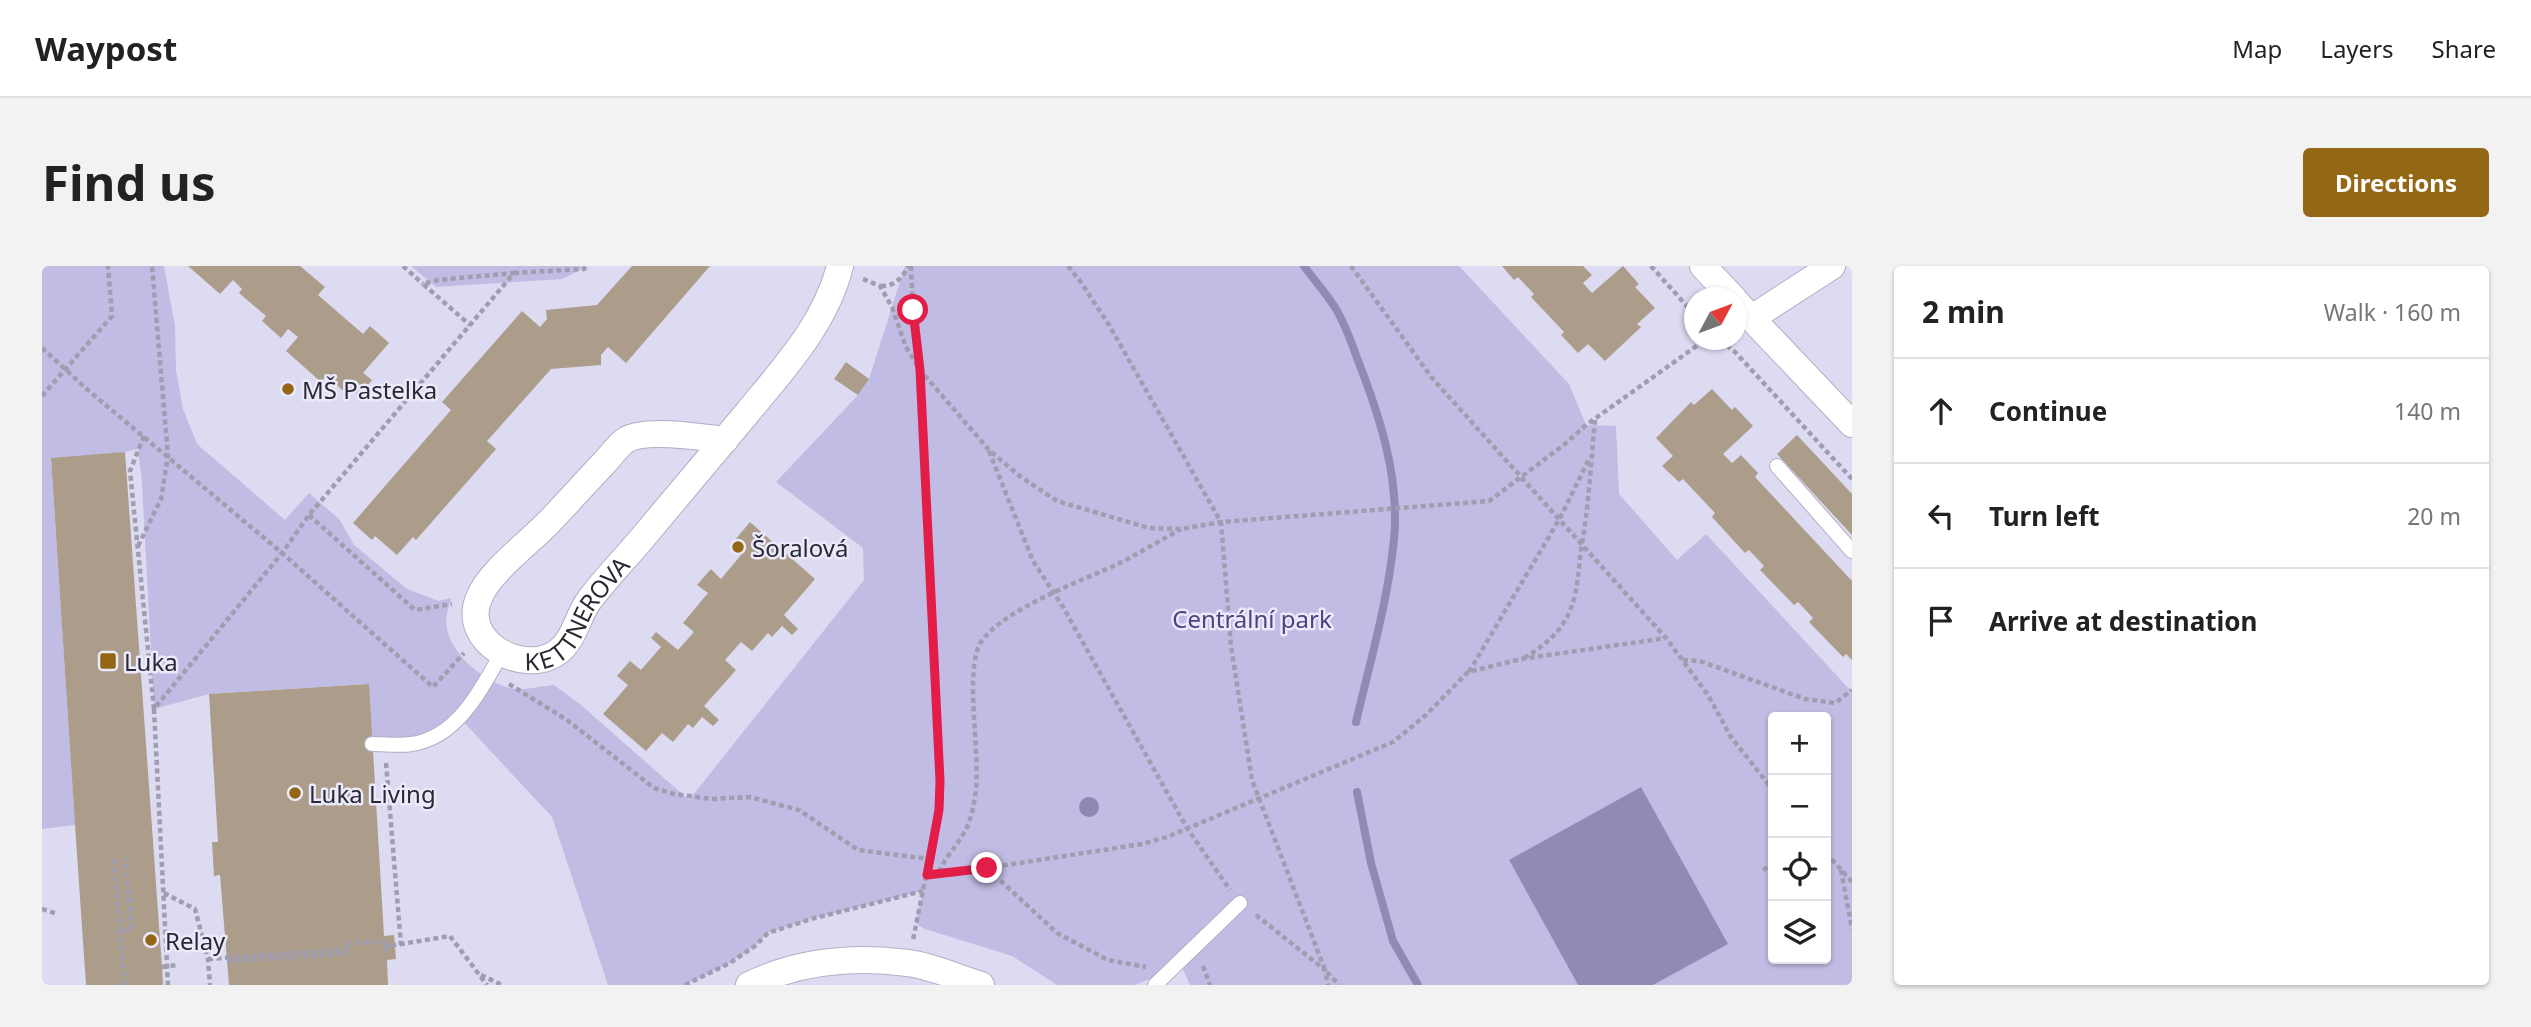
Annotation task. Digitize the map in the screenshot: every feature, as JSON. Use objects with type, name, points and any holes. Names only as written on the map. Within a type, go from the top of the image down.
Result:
[{"type":"street","points":[[1703,266],[1723,287]]},
{"type":"street","points":[[1747,308],[1832,266]]},
{"type":"street","name":"KETTNEROVA","points":[[477,600],[474,617],[496,663],[546,659],[560,651],[572,636],[587,603],[794,357],[823,311],[839,268]]},
{"type":"street","points":[[1747,313],[1852,424]]},
{"type":"street","points":[[477,600],[487,581],[528,544],[626,439],[664,433],[725,440]]},
{"type":"street","points":[[749,985],[776,972],[835,960],[910,963],[981,985]]},
{"type":"lane","points":[[1777,466],[1852,551]]},
{"type":"lane","points":[[379,744],[413,744],[436,735],[460,718],[496,663]]},
{"type":"lane","points":[[1155,985],[1240,903]]},
{"type":"path","points":[[42,396],[112,316],[108,266]]},
{"type":"path","points":[[137,547],[160,499],[168,456],[152,266]]},
{"type":"path","points":[[403,266],[470,325]]},
{"type":"path","points":[[423,284],[438,280],[584,269],[586,266]]},
{"type":"path","points":[[839,268],[880,286],[891,286],[910,266]]},
{"type":"path","points":[[910,266],[920,370],[940,781],[939,810],[911,951]]},
{"type":"path","points":[[1068,266],[1109,325],[1222,522],[1231,646],[1252,780],[1325,970],[1339,985]]},
{"type":"path","points":[[1351,266],[1432,378],[1666,638],[1707,695],[1731,737],[1768,784]]},
{"type":"path","points":[[1651,266],[1684,302]]},
{"type":"path","points":[[155,709],[282,553],[309,515],[514,273]]},
{"type":"path","points":[[880,286],[892,307],[906,347],[920,370],[989,450],[1021,477],[1057,501],[1149,528],[1181,529],[1222,522],[1489,501],[1595,419],[1691,350]]},
{"type":"path","points":[[42,348],[282,553],[433,687],[481,634]]},
{"type":"path","points":[[1732,350],[1852,479]]},
{"type":"path","points":[[1521,659],[1540,649],[1553,637],[1569,615],[1578,587],[1582,544],[1588,520],[1595,419]]},
{"type":"path","points":[[144,436],[130,471],[155,709],[168,985]]},
{"type":"path","points":[[989,450],[1033,561],[1054,593],[1187,828]]},
{"type":"path","points":[[927,875],[1142,844],[1258,800],[1393,742],[1426,715],[1468,672],[1560,519],[1591,453]]},
{"type":"path","points":[[309,515],[415,610],[477,600]]},
{"type":"path","points":[[939,872],[945,858],[963,836],[971,817],[976,792],[978,768],[973,671],[981,642],[1003,622],[1054,593],[1120,563],[1181,529]]},
{"type":"path","points":[[1468,672],[1521,659],[1666,638]]},
{"type":"path","points":[[1682,660],[1700,661],[1805,699],[1835,703],[1852,690]]},
{"type":"path","points":[[496,663],[654,788],[674,794],[712,799],[750,797],[799,810],[858,850],[930,859]]},
{"type":"path","points":[[379,744],[401,945]]},
{"type":"path","points":[[120,931],[132,930],[125,858]]},
{"type":"path","points":[[114,859],[124,985]]},
{"type":"path","points":[[1831,859],[1852,882]]},
{"type":"path","points":[[1763,870],[1768,867]]},
{"type":"path","points":[[987,868],[1057,933],[1108,960],[1167,971]]},
{"type":"path","points":[[1841,870],[1852,929]]},
{"type":"path","points":[[685,985],[730,963],[755,946],[768,933],[811,919],[923,891]]},
{"type":"path","points":[[163,892],[195,909],[208,960],[210,985]]},
{"type":"path","points":[[42,909],[58,914]]},
{"type":"path","points":[[208,960],[347,949],[346,944],[387,941],[388,950],[383,949],[401,945],[450,936],[487,985]]},
{"type":"path","points":[[227,961],[348,954]]},
{"type":"path","points":[[162,967],[177,965]]},
{"type":"path","points":[[480,975],[502,985]]},
{"type":"green space","name":"Centrální park","points":[[42,266],[164,266],[175,326],[176,370],[183,409],[197,444],[285,520],[309,493],[340,520],[354,545],[407,589],[439,601],[451,598],[446,620],[448,632],[459,653],[477,672],[515,689],[554,685],[581,705],[689,800],[864,580],[863,548],[776,482],[858,395],[869,379],[905,266],[1459,266],[1569,384],[1586,425],[1616,426],[1619,494],[1677,560],[1706,534],[1852,692],[1852,985],[1653,985],[1727,944],[1509,860],[1578,985],[1190,985],[1180,963],[1135,985],[1057,985],[1012,956],[925,929],[915,923],[923,891],[811,919],[768,933],[755,946],[730,963],[685,985],[608,985],[552,817],[460,718],[437,736],[372,744],[368,684],[209,694],[154,709],[138,449],[51,459],[75,825],[42,829]]},
{"type":"green space","points":[[411,266],[581,266],[582,269],[562,279],[436,287]]},
{"type":"shaded area","points":[[1641,787],[1728,944],[1653,985],[1578,985],[1509,860]]},
{"type":"building","name":"MŠ Pastelka","points":[[188,266],[300,266],[325,287],[318,295],[363,334],[370,326],[389,343],[363,373],[372,380],[359,396],[350,389],[346,393],[326,376],[321,382],[286,351],[298,337],[288,329],[281,338],[262,321],[266,316],[239,293],[242,289],[233,280],[220,294]]},
{"type":"building","points":[[632,266],[710,266],[626,363],[608,347],[601,355],[601,365],[551,369],[487,441],[496,449],[416,540],[413,537],[397,555],[375,536],[372,540],[353,523],[451,410],[442,402],[522,311],[540,327],[547,319],[546,310],[597,305]]},
{"type":"building","points":[[1502,266],[1583,266],[1592,275],[1583,283],[1592,293],[1623,266],[1639,284],[1635,287],[1655,308],[1637,324],[1641,327],[1605,361],[1588,344],[1578,353],[1561,335],[1564,332],[1531,297],[1534,294],[1518,277],[1514,280]]},
{"type":"building","points":[[846,362],[869,379],[858,395],[834,379]]},
{"type":"building","points":[[1712,389],[1732,410],[1735,407],[1753,426],[1723,454],[1732,463],[1741,455],[1758,473],[1755,477],[1852,581],[1852,660],[1846,654],[1843,657],[1809,622],[1813,618],[1798,602],[1794,605],[1760,570],[1764,566],[1749,550],[1745,553],[1712,517],[1715,513],[1683,479],[1679,482],[1662,466],[1673,456],[1656,438],[1691,402],[1694,405]]},
{"type":"building","points":[[1797,435],[1852,494],[1852,535],[1777,454]]},
{"type":"building","name":"Luka","points":[[125,452],[163,985],[86,985],[51,458]]},
{"type":"building","points":[[750,522],[815,579],[784,615],[798,629],[792,635],[782,626],[772,637],[768,633],[752,651],[741,642],[725,660],[736,670],[704,706],[719,720],[713,726],[702,717],[693,728],[688,724],[673,742],[662,733],[646,751],[603,714],[628,685],[617,676],[630,661],[641,670],[661,647],[651,638],[656,632],[678,650],[694,632],[683,623],[708,593],[697,585],[711,569],[721,579],[741,555],[730,546]]},
{"type":"building","name":"Luka Living","points":[[369,684],[384,936],[394,935],[396,959],[387,960],[388,985],[229,985],[220,875],[214,876],[212,842],[218,842],[209,694]]},
{"type":"waterway","points":[[1304,266],[1332,303],[1348,333],[1380,424],[1394,492],[1394,539],[1388,585],[1356,722]]},
{"type":"waterway","points":[[1357,792],[1371,863],[1393,941],[1418,985]]},
{"type":"place","name":"MŠ Pastelka","points":[[288,389]]},
{"type":"place","name":"Šoralová","points":[[738,547]]},
{"type":"place","name":"Luka","points":[[108,661]]},
{"type":"place","name":"Luka Living","points":[[295,793]]},
{"type":"place","name":"Relay","points":[[151,940]]},
{"type":"route","points":[[913,310],[920,370],[940,781],[939,810],[927,875],[987,868]]}]
